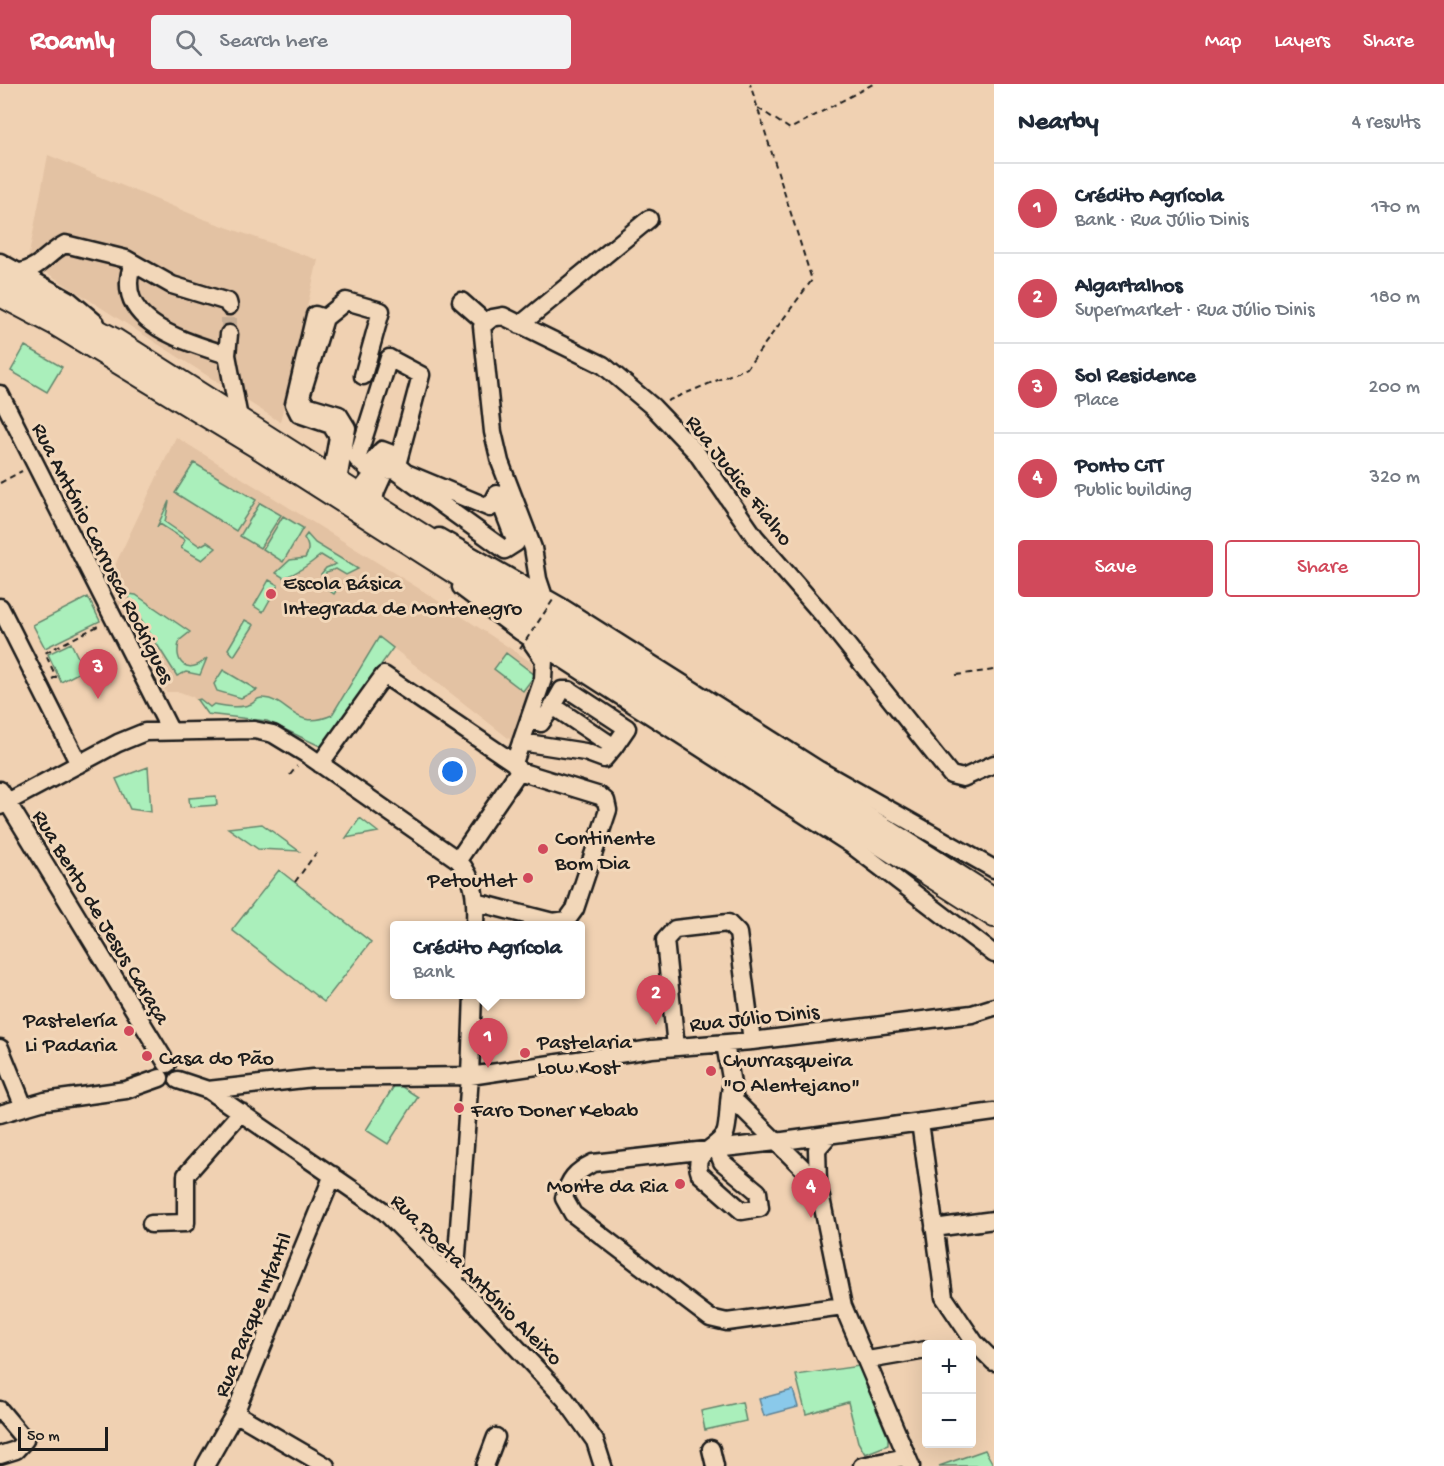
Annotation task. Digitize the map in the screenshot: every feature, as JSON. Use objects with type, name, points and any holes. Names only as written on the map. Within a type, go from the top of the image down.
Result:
[{"type":"main road","points":[[0,277],[115,339],[335,479],[372,507],[994,917]]},
{"type":"main road","points":[[0,296],[372,507],[994,898]]},
{"type":"street","points":[[520,325],[649,219]]},
{"type":"street","points":[[21,272],[38,266],[45,257],[65,244],[133,263],[172,285],[228,302],[229,306]]},
{"type":"street","points":[[0,262],[70,301],[115,339]]},
{"type":"street","points":[[133,263],[128,276],[130,293],[138,314],[184,342],[226,355]]},
{"type":"street","points":[[335,479],[347,428],[339,415],[306,405],[301,396],[324,318],[346,301],[381,311],[363,376]]},
{"type":"street","points":[[461,301],[486,322],[482,326],[493,432],[500,462],[549,597]]},
{"type":"street","name":"Rua Judice Fialho","points":[[486,322],[503,316],[603,365],[653,407],[696,452],[755,537],[823,615],[951,775],[963,778],[994,765]]},
{"type":"street","points":[[229,334],[226,355],[239,418]]},
{"type":"street","points":[[389,358],[422,375],[397,465],[406,473],[490,507],[497,494],[516,543],[505,550],[394,470],[385,471],[372,507],[390,453],[382,450],[367,468],[357,459],[389,358]]},
{"type":"street","name":"Rua António Carrusca Rodrigues","points":[[0,394],[170,730]]},
{"type":"street","points":[[372,507],[459,546],[510,577],[549,597],[819,770],[994,869]]},
{"type":"street","points":[[372,507],[544,660],[543,679],[521,742],[516,767],[458,860]]},
{"type":"street","points":[[510,577],[526,573],[535,560]]},
{"type":"street","points":[[0,607],[79,764]]},
{"type":"street","points":[[520,640],[576,667],[850,844],[994,954]]},
{"type":"street","points":[[543,679],[552,670],[560,667],[576,667]]},
{"type":"street","points":[[320,764],[384,675],[516,767],[600,795],[606,801],[608,810],[575,909],[567,920],[560,921]]},
{"type":"street","points":[[521,742],[585,752],[604,759],[627,728],[569,690],[562,690],[541,723],[529,719]]},
{"type":"street","points":[[556,747],[586,702]]},
{"type":"street","points":[[553,706],[614,747]]},
{"type":"street","points":[[2,799],[145,732],[239,729],[273,734],[458,860],[468,872],[476,902],[475,921]]},
{"type":"street","name":"Rua Bento de Jesus Caraça","points":[[2,799],[164,1071],[177,1067],[180,1074],[178,1080],[208,1090]]},
{"type":"street","points":[[476,902],[549,921]]},
{"type":"street","points":[[676,1047],[665,940],[675,929],[728,923],[738,933],[752,1041]]},
{"type":"street","name":"Rua Júlio Dinis","points":[[947,1017],[975,1006],[994,993]]},
{"type":"street","points":[[455,1282],[470,1076],[473,999]]},
{"type":"street","name":"Rua Júlio Dinis","points":[[208,1090],[313,1078],[470,1076],[676,1047],[752,1041],[972,1014],[994,1007]]},
{"type":"street","points":[[725,1044],[735,1101],[818,1183]]},
{"type":"street","points":[[0,1048],[24,1107]]},
{"type":"street","points":[[0,1114],[45,1101],[126,1090],[164,1071]]},
{"type":"street","points":[[715,1154],[724,1134],[731,1087]]},
{"type":"street","name":"Rua Poeta António Aleixo","points":[[208,1090],[385,1212],[455,1282],[565,1399],[595,1441],[603,1466]]},
{"type":"street","points":[[151,1224],[186,1223],[186,1175],[237,1109]]},
{"type":"street","points":[[843,1306],[727,1322],[710,1318],[573,1214],[564,1198],[568,1180],[578,1170],[593,1163],[715,1154],[758,1192],[760,1208],[753,1212],[742,1211],[706,1179],[697,1165],[699,1157],[715,1154],[741,1146],[994,1112]]},
{"type":"street","points":[[741,1146],[750,1130],[747,1115]]},
{"type":"street","points":[[920,1122],[944,1297],[967,1340]]},
{"type":"street","points":[[829,1135],[817,1149],[818,1183],[843,1306],[868,1360],[908,1462],[862,1466]]},
{"type":"street","name":"Rua Parque Infantil","points":[[205,1466],[235,1413],[333,1175]]},
{"type":"street","points":[[934,1228],[994,1220]]},
{"type":"street","points":[[976,1348],[994,1362]]},
{"type":"street","points":[[868,1360],[922,1351]]},
{"type":"street","points":[[0,1410],[25,1440],[16,1450],[0,1455]]},
{"type":"street","points":[[235,1413],[324,1466]]},
{"type":"street","points":[[485,1466],[496,1437]]},
{"type":"path","points":[[653,407],[747,368],[812,280],[750,84]]},
{"type":"path","points":[[758,108],[790,129],[873,84]]},
{"type":"path","points":[[0,483],[36,465]]},
{"type":"path","points":[[520,640],[549,597]]},
{"type":"path","points":[[40,686],[56,678],[45,653],[113,618]]},
{"type":"path","points":[[956,675],[994,670]]},
{"type":"path","points":[[296,882],[316,853]]},
{"type":"shaded area","points":[[48,155],[201,218],[318,260],[280,422],[47,273],[27,265]]},
{"type":"shaded area","name":"Escola Básica Integrada de Montenegro","points":[[176,437],[423,591],[531,662],[540,672],[512,741],[393,648],[320,747],[279,725],[253,718],[207,714],[193,697],[180,692],[166,692],[115,598],[113,584],[116,563]]},
{"type":"green space","points":[[25,346],[62,367],[47,392],[11,371]]},
{"type":"green space","points":[[194,463],[256,500],[236,531],[175,493]]},
{"type":"green space","points":[[169,501],[165,522],[200,546],[207,542],[216,548],[202,560],[181,548],[185,540],[160,524],[157,527]]},
{"type":"green space","points":[[260,503],[281,515],[260,548],[240,536]]},
{"type":"green space","points":[[283,516],[303,528],[283,562],[263,549]]},
{"type":"green space","points":[[307,534],[315,543],[358,569],[346,575],[336,569],[326,572],[324,579],[336,591],[334,594],[324,587],[321,574],[326,568],[336,564],[321,555],[304,568],[284,578],[276,573],[290,560],[305,558],[308,548],[304,538]]},
{"type":"green space","points":[[269,580],[278,585],[263,612],[254,606]]},
{"type":"green space","points":[[129,594],[136,595],[190,632],[180,640],[178,655],[183,664],[188,666],[200,664],[207,658],[200,675],[186,672],[177,676],[130,602]]},
{"type":"green space","points":[[88,597],[100,621],[45,648],[33,625]]},
{"type":"green space","points":[[245,620],[254,625],[234,656],[228,649]]},
{"type":"green space","points":[[379,637],[393,648],[322,747],[267,721],[207,714],[197,700],[200,699],[210,707],[214,704],[237,707],[247,706],[263,698],[279,703],[300,717],[309,720],[332,715]]},
{"type":"green space","points":[[71,643],[84,670],[61,682],[48,654]]},
{"type":"green space","points":[[506,653],[535,675],[523,691],[494,669]]},
{"type":"green space","points":[[223,670],[257,690],[241,698],[217,691],[214,684]]},
{"type":"green space","points":[[148,767],[151,812],[130,809],[116,779]]},
{"type":"green space","points":[[216,796],[217,805],[190,807],[189,798]]},
{"type":"green space","points":[[360,818],[378,832],[346,838]]},
{"type":"green space","points":[[262,824],[299,851],[258,849],[228,828]]},
{"type":"green space","points":[[279,870],[371,942],[324,1002],[232,930]]},
{"type":"green space","points":[[396,1083],[418,1097],[388,1144],[366,1130]]},
{"type":"green space","points":[[859,1366],[888,1438],[888,1445],[865,1454],[858,1442],[848,1402],[806,1414],[796,1375]]},
{"type":"green space","points":[[742,1402],[746,1421],[705,1430],[701,1411]]},
{"type":"green space","points":[[985,1450],[994,1466],[939,1466]]},
{"type":"water","points":[[793,1390],[798,1407],[764,1416],[759,1399]]},
{"type":"tunnel","points":[[229,306],[229,334]]},
{"type":"place","name":"Escola Básica Integrada de Montenegro","points":[[271,594]]},
{"type":"place","name":"Sol Residence","points":[[98,699]]},
{"type":"place","name":"Continente Bom Dia","points":[[543,849]]},
{"type":"place","name":"Petoutlet","points":[[528,878]]},
{"type":"place","name":"Algartalhos","points":[[656,1025]]},
{"type":"place","name":"Pastelería Li Padaria","points":[[129,1031]]},
{"type":"place","name":"Pastelaria Low Kost","points":[[525,1053]]},
{"type":"place","name":"Casa do Pão","points":[[147,1056]]},
{"type":"place","name":"Crédito Agrícola","points":[[488,1068]]},
{"type":"place","name":"Churrasqueira \"O Alentejano\"","points":[[711,1071]]},
{"type":"place","name":"Faro Doner Kebab","points":[[459,1108]]},
{"type":"place","name":"Monte da Ria","points":[[680,1184]]},
{"type":"place","name":"Ponto CTT","points":[[811,1218]]}]
